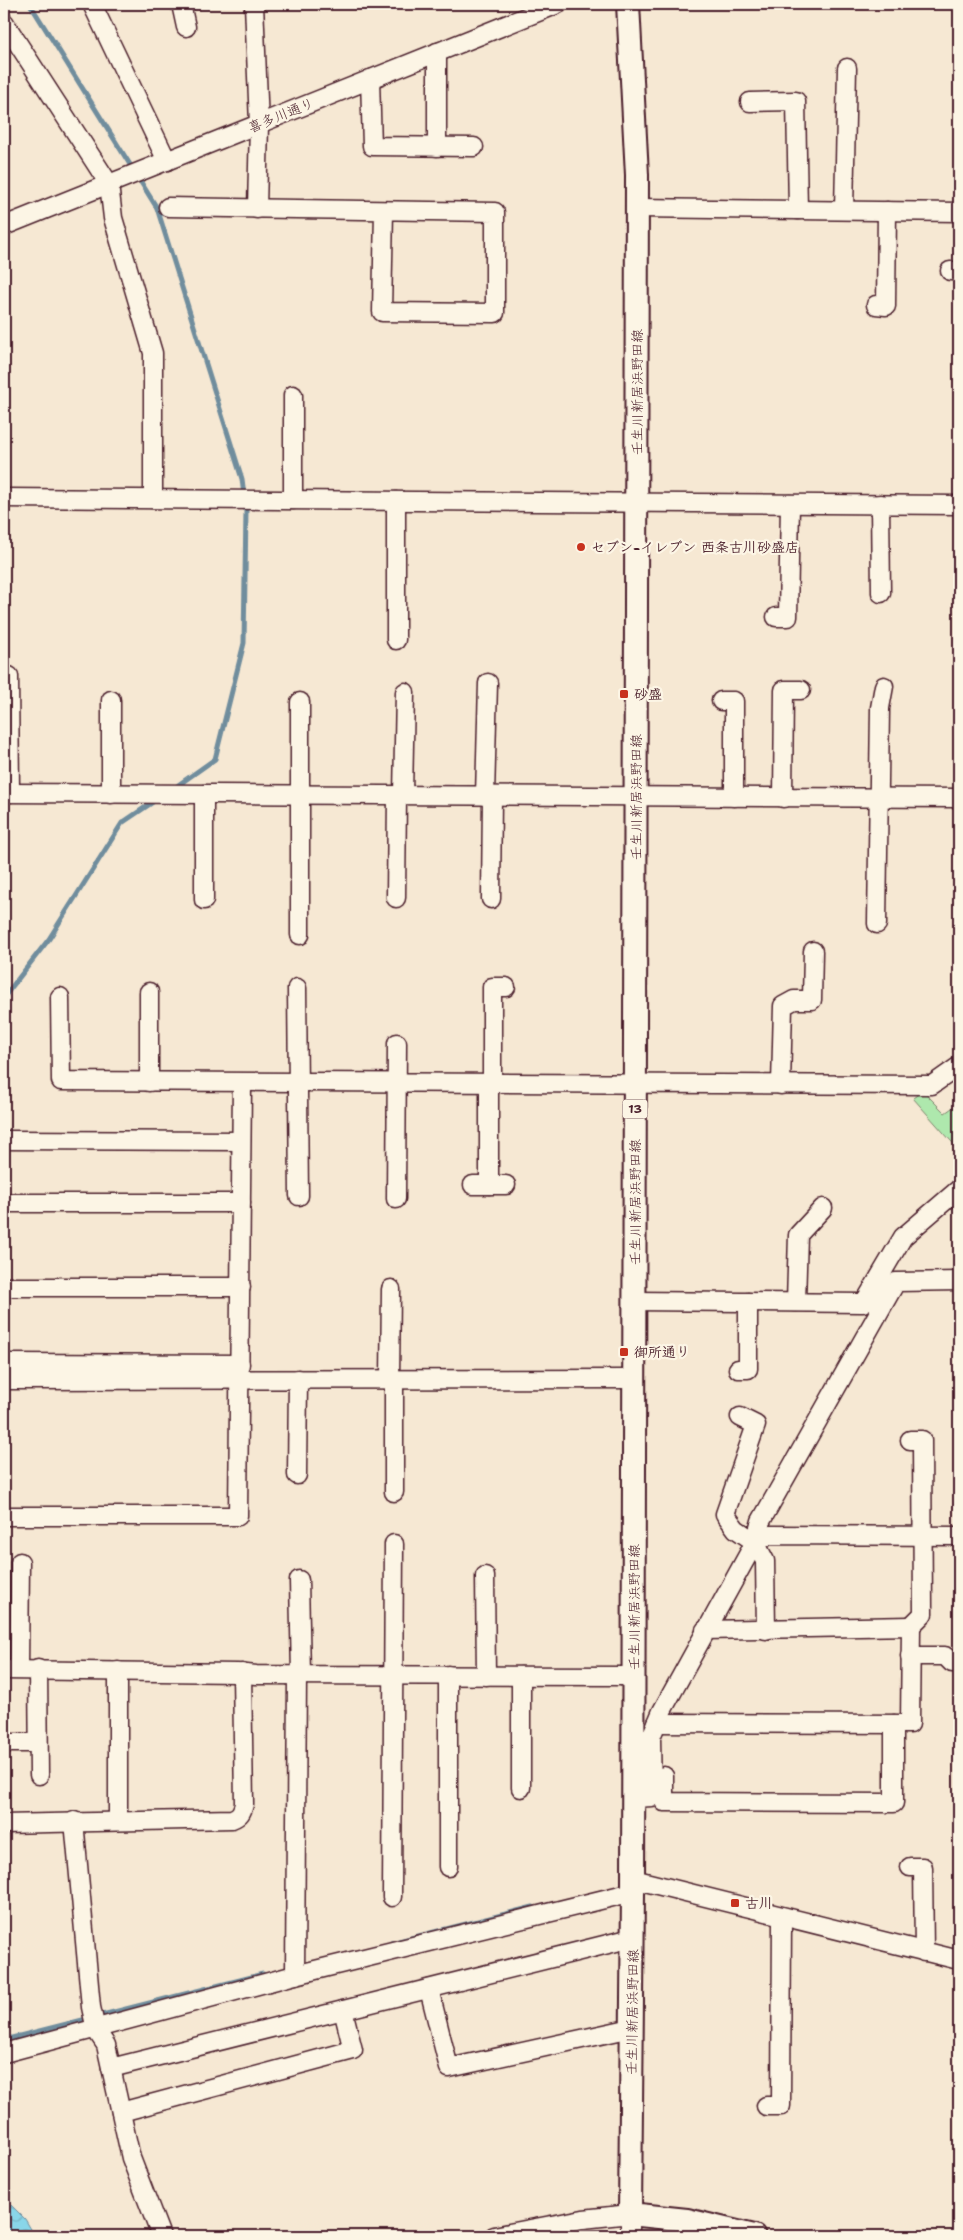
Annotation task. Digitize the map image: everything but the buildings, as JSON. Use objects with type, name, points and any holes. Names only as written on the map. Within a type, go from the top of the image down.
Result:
[{"type":"main road","name":"壬生川新居浜野田線","points":[[628,4],[637,208],[634,1676],[630,2214]]},
{"type":"main road","points":[[630,2214],[687,2220],[754,2236]]},
{"type":"street","points":[[92,4],[167,161]]},
{"type":"street","points":[[181,4],[186,27]]},
{"type":"street","points":[[254,4],[259,124],[257,208]]},
{"type":"street","name":"喜多川通り","points":[[4,226],[558,4]]},
{"type":"street","points":[[4,22],[109,184],[113,218],[153,353],[154,499]]},
{"type":"street","points":[[437,52],[438,147]]},
{"type":"street","points":[[844,210],[847,68]]},
{"type":"street","points":[[370,79],[372,146],[474,148]]},
{"type":"street","points":[[750,102],[796,101],[798,210]]},
{"type":"street","points":[[168,207],[495,212],[495,313],[382,312],[384,211]]},
{"type":"street","points":[[637,208],[959,212]]},
{"type":"street","points":[[876,305],[886,306],[887,211]]},
{"type":"street","points":[[293,395],[293,500]]},
{"type":"street","points":[[4,498],[959,505]]},
{"type":"street","points":[[396,501],[396,640]]},
{"type":"street","points":[[776,617],[788,617],[790,504]]},
{"type":"street","points":[[880,504],[881,593]]},
{"type":"street","points":[[4,676],[9,676],[7,793],[959,798]]},
{"type":"street","points":[[488,683],[488,796],[491,898]]},
{"type":"street","points":[[877,924],[880,708],[884,686]]},
{"type":"street","points":[[783,798],[784,690],[801,690]]},
{"type":"street","points":[[396,898],[405,692]]},
{"type":"street","points":[[111,700],[111,794]]},
{"type":"street","points":[[721,701],[734,701],[734,797]]},
{"type":"street","points":[[300,702],[300,935]]},
{"type":"street","points":[[204,794],[204,900]]},
{"type":"street","points":[[781,1085],[783,1006],[794,1000],[812,1000],[812,951]]},
{"type":"street","points":[[489,1185],[492,987],[506,987]]},
{"type":"street","points":[[297,988],[299,1196]]},
{"type":"street","points":[[149,992],[149,1082]]},
{"type":"street","points":[[60,997],[61,1082],[932,1085],[959,1066]]},
{"type":"street","points":[[396,1199],[397,1043]]},
{"type":"street","points":[[4,1516],[238,1516],[242,1083]]},
{"type":"street","points":[[4,1140],[241,1141]]},
{"type":"street","points":[[633,1798],[652,1797],[651,1737],[660,1723],[705,1630],[755,1542],[761,1521],[874,1301],[903,1237],[959,1189]]},
{"type":"street","points":[[4,1203],[241,1203]]},
{"type":"street","points":[[796,1302],[798,1235],[823,1208]]},
{"type":"street","points":[[634,1300],[863,1303],[874,1301],[896,1282],[959,1281]]},
{"type":"street","points":[[4,1288],[241,1287]]},
{"type":"street","points":[[391,1289],[394,1492]]},
{"type":"street","points":[[738,1369],[748,1369],[748,1302]]},
{"type":"street","points":[[4,1363],[104,1371],[240,1372],[298,1379],[634,1379]]},
{"type":"street","points":[[4,1380],[104,1371]]},
{"type":"street","points":[[297,1475],[298,1379]]},
{"type":"street","points":[[740,1417],[756,1425],[725,1514],[736,1529],[755,1542],[765,1560],[766,1630]]},
{"type":"street","points":[[660,1723],[910,1724],[911,1626],[923,1614],[921,1535],[922,1440],[910,1440]]},
{"type":"street","points":[[755,1542],[770,1535],[959,1536]]},
{"type":"street","points":[[392,1897],[394,1544]]},
{"type":"street","points":[[20,1562],[11,1669],[299,1675],[634,1676]]},
{"type":"street","points":[[485,1576],[486,1676]]},
{"type":"street","points":[[295,1976],[299,1580]]},
{"type":"street","points":[[705,1630],[911,1626]]},
{"type":"street","points":[[910,1656],[945,1656],[952,1663],[959,1663]]},
{"type":"street","points":[[38,1670],[39,1775]]},
{"type":"street","points":[[118,1671],[118,1820]]},
{"type":"street","points":[[4,1824],[232,1819],[242,1812],[244,1804],[242,1673]]},
{"type":"street","points":[[448,1676],[448,1867]]},
{"type":"street","points":[[521,1676],[521,1788]]},
{"type":"street","points":[[660,1723],[664,1802],[894,1803],[894,1724]]},
{"type":"street","points":[[4,1743],[38,1743]]},
{"type":"street","points":[[74,1821],[91,2007],[96,2030],[106,2045],[131,2158],[161,2236]]},
{"type":"street","points":[[910,1867],[923,1867],[924,1952]]},
{"type":"street","points":[[4,2053],[633,1886],[782,1917],[959,1960]]},
{"type":"street","points":[[766,2106],[781,2106],[782,1917]]},
{"type":"street","points":[[111,2068],[632,1938]]},
{"type":"street","points":[[429,1989],[449,2068],[632,2028]]},
{"type":"street","points":[[121,2112],[353,2050],[343,2010]]},
{"type":"street","points":[[494,2236],[582,2219],[630,2214],[630,2236]]},
{"type":"green space","points":[[923,1091],[945,1113],[959,1103],[959,1150],[913,1098]]},
{"type":"water","points":[[10,2204],[25,2219],[35,2236],[4,2236],[4,2205]]},
{"type":"waterway","points":[[30,4],[157,208],[242,479],[246,511],[244,643],[215,759],[174,788]]},
{"type":"waterway","points":[[4,997],[49,939],[122,823],[156,800]]},
{"type":"waterway","points":[[391,1943],[533,1907]]},
{"type":"waterway","points":[[4,2040],[263,1974]]},
{"type":"place","name":"セブン-イレブン 西条古川砂盛店","points":[[581,547]]},
{"type":"place","name":"砂盛","points":[[624,694]]},
{"type":"place","name":"御所通り","points":[[624,1352]]},
{"type":"place","name":"古川","points":[[735,1903]]}]
